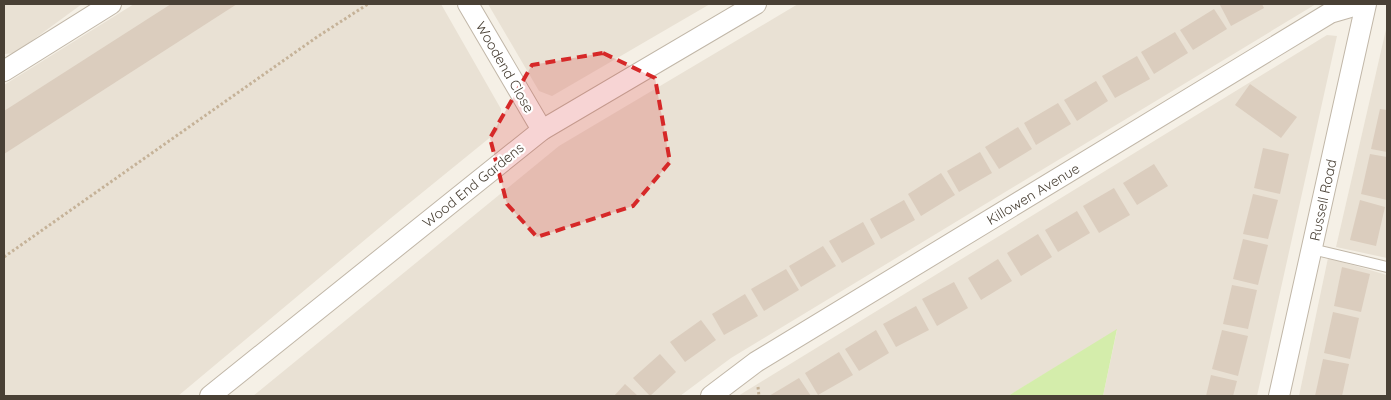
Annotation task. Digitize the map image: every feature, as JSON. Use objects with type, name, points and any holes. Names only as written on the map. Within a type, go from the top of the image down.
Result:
[{"type":"street","points":[[4,71],[111,4]]},
{"type":"street","name":"Woodend Close","points":[[468,4],[542,130]]},
{"type":"street","name":"Wood End Gardens","points":[[210,396],[542,130],[756,4]]},
{"type":"street","name":"Killowen Avenue","points":[[711,396],[756,362],[1330,13],[1361,4]]},
{"type":"street","name":"Russell Road","points":[[1279,396],[1366,4]]},
{"type":"lane","points":[[1312,250],[1387,267]]},
{"type":"path","points":[[4,257],[276,65],[368,4]]},
{"type":"highlighted area","points":[[603,53],[655,78],[670,162],[633,206],[537,237],[507,204],[490,138],[532,65]]},
{"type":"shaded area","points":[[4,4],[82,4],[15,53],[5,54]]},
{"type":"shaded area","points":[[134,4],[441,4],[501,109],[498,131],[178,396],[4,396],[4,85]]},
{"type":"shaded area","points":[[488,4],[710,4],[552,96],[539,91]]},
{"type":"shaded area","points":[[798,4],[1316,4],[731,358],[680,396],[253,396],[559,146]]},
{"type":"shaded area","points":[[1387,25],[1387,258],[1336,247]]},
{"type":"shaded area","points":[[1327,35],[1337,36],[1257,396],[1103,396],[1117,330],[1008,396],[738,396]]},
{"type":"shaded area","points":[[1328,258],[1387,275],[1387,396],[1299,396]]},
{"type":"green space","points":[[1117,329],[1103,396],[1008,396]]},
{"type":"building","points":[[171,4],[237,4],[4,154],[4,111]]},
{"type":"building","points":[[1262,4],[1264,8],[1231,26],[1220,5]]},
{"type":"building","points":[[1214,9],[1227,29],[1193,50],[1180,30]]},
{"type":"building","points":[[1175,32],[1188,53],[1154,74],[1141,52]]},
{"type":"building","points":[[1137,56],[1150,79],[1115,98],[1102,76]]},
{"type":"building","points":[[1096,81],[1108,101],[1077,121],[1064,100]]},
{"type":"building","points":[[1250,84],[1297,117],[1281,138],[1235,105]]},
{"type":"building","points":[[1058,103],[1071,124],[1036,145],[1024,123]]},
{"type":"building","points":[[1380,109],[1387,110],[1387,152],[1371,149]]},
{"type":"building","points":[[1018,127],[1032,149],[999,169],[985,147]]},
{"type":"building","points":[[1263,148],[1289,154],[1280,194],[1254,188]]},
{"type":"building","points":[[980,152],[992,173],[959,192],[947,171]]},
{"type":"building","points":[[1370,154],[1387,157],[1387,200],[1361,194]]},
{"type":"building","points":[[1154,164],[1168,186],[1137,205],[1123,183]]},
{"type":"building","points":[[941,173],[955,195],[921,216],[908,194]]},
{"type":"building","points":[[1114,188],[1130,215],[1099,233],[1083,206]]},
{"type":"building","points":[[1253,194],[1278,200],[1268,239],[1243,234]]},
{"type":"building","points":[[904,200],[915,220],[881,239],[870,219]]},
{"type":"building","points":[[1360,200],[1385,207],[1376,246],[1350,240]]},
{"type":"building","points":[[1077,211],[1090,233],[1058,252],[1045,230]]},
{"type":"building","points":[[863,222],[875,244],[842,263],[829,241]]},
{"type":"building","points":[[1038,234],[1052,257],[1021,276],[1007,253]]},
{"type":"building","points":[[1243,239],[1268,245],[1258,285],[1233,279]]},
{"type":"building","points":[[823,246],[836,266],[801,287],[789,266]]},
{"type":"building","points":[[998,259],[1012,281],[981,300],[968,278]]},
{"type":"building","points":[[1342,267],[1370,274],[1361,312],[1334,306]]},
{"type":"building","points":[[786,269],[799,290],[764,311],[751,289]]},
{"type":"building","points":[[954,282],[968,308],[937,326],[922,299]]},
{"type":"building","points":[[1232,285],[1257,290],[1248,329],[1223,324]]},
{"type":"building","points":[[745,294],[758,316],[724,335],[712,314]]},
{"type":"building","points":[[916,306],[929,330],[896,347],[883,324]]},
{"type":"building","points":[[1333,312],[1359,318],[1350,359],[1324,353]]},
{"type":"building","points":[[701,320],[716,340],[685,362],[670,342]]},
{"type":"building","points":[[876,330],[889,353],[859,371],[845,349]]},
{"type":"building","points":[[1222,330],[1248,336],[1238,376],[1212,369]]},
{"type":"building","points":[[839,352],[853,375],[818,395],[805,373]]},
{"type":"building","points":[[660,354],[676,372],[650,396],[633,378]]},
{"type":"building","points":[[1323,359],[1349,364],[1342,396],[1315,396]]},
{"type":"building","points":[[1211,375],[1237,381],[1233,396],[1206,396]]},
{"type":"building","points":[[799,378],[811,396],[769,396]]},
{"type":"building","points":[[625,384],[638,396],[614,396]]}]
